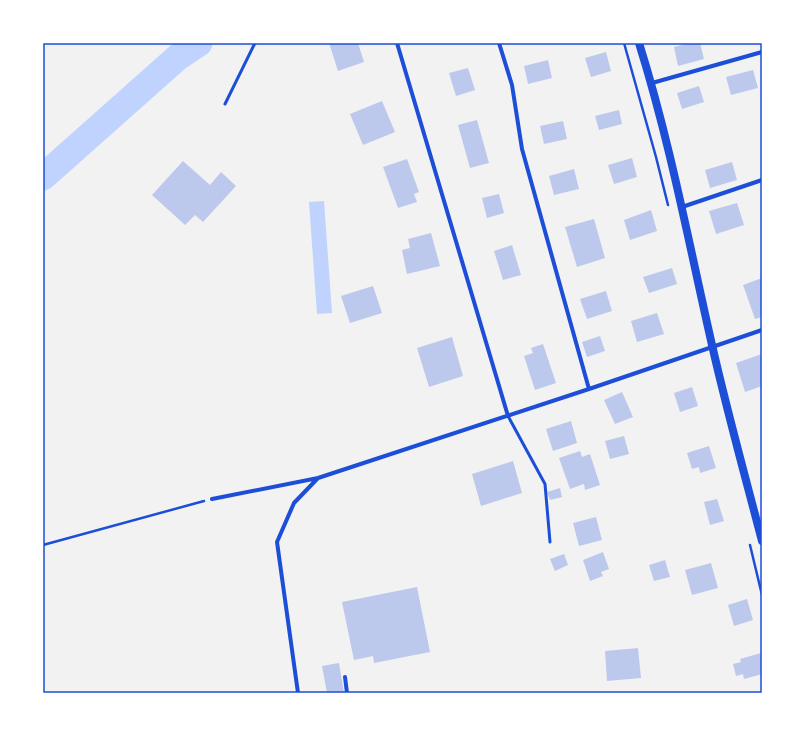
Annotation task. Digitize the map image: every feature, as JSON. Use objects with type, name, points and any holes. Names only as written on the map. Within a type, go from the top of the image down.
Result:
[{"type":"main road","points":[[639,43],[652,83],[682,207],[712,347],[762,541]]},
{"type":"street","points":[[397,43],[508,416]]},
{"type":"street","points":[[499,43],[512,85],[522,149],[589,389]]},
{"type":"street","points":[[652,83],[762,52]]},
{"type":"street","points":[[682,207],[762,180]]},
{"type":"street","points":[[212,499],[318,478],[589,389],[762,330]]},
{"type":"street","points":[[298,693],[277,542],[294,503],[318,478]]},
{"type":"street","points":[[345,678],[347,693]]},
{"type":"lane","points":[[225,104],[255,43]]},
{"type":"lane","points":[[508,416],[545,484],[550,542]]},
{"type":"path","points":[[43,545],[212,499]]},
{"type":"water","points":[[324,201],[332,313],[317,314],[309,202]]},
{"type":"building","points":[[329,43],[358,43],[364,62],[338,71]]},
{"type":"building","points":[[690,43],[700,43],[704,59],[678,66],[674,47]]},
{"type":"building","points":[[606,52],[611,71],[591,77],[585,58]]},
{"type":"building","points":[[548,60],[552,78],[528,84],[524,66]]},
{"type":"building","points":[[468,68],[475,90],[456,96],[449,73]]},
{"type":"building","points":[[753,70],[758,88],[731,95],[726,77]]},
{"type":"building","points":[[699,86],[704,102],[682,109],[677,93]]},
{"type":"building","points":[[382,101],[395,132],[363,145],[350,114]]},
{"type":"building","points":[[619,110],[622,124],[599,130],[595,116]]},
{"type":"building","points":[[477,120],[489,163],[470,168],[458,125]]},
{"type":"building","points":[[563,121],[567,139],[544,144],[540,126]]},
{"type":"building","points":[[632,158],[637,177],[614,184],[608,165]]},
{"type":"building","points":[[407,159],[419,192],[414,194],[417,202],[398,208],[383,167]]},
{"type":"building","points":[[183,161],[210,185],[221,172],[236,186],[203,222],[195,215],[185,225],[152,195]]},
{"type":"building","points":[[732,162],[737,180],[710,188],[705,170]]},
{"type":"building","points":[[574,169],[579,189],[554,195],[549,176]]},
{"type":"building","points":[[499,194],[504,213],[487,218],[482,198]]},
{"type":"building","points":[[737,203],[744,225],[716,234],[709,211]]},
{"type":"building","points":[[651,210],[657,231],[630,240],[624,220]]},
{"type":"building","points":[[594,219],[605,258],[577,267],[565,227]]},
{"type":"building","points":[[431,233],[440,266],[407,274],[402,250],[410,248],[408,239]]},
{"type":"building","points":[[512,245],[521,275],[503,280],[494,251]]},
{"type":"building","points":[[672,268],[677,284],[649,293],[643,277]]},
{"type":"building","points":[[762,278],[762,317],[755,319],[743,285]]},
{"type":"building","points":[[373,286],[382,313],[350,323],[341,296]]},
{"type":"building","points":[[606,291],[612,311],[587,319],[580,299]]},
{"type":"building","points":[[657,313],[664,334],[637,342],[631,321]]},
{"type":"building","points":[[600,336],[605,351],[587,357],[582,342]]},
{"type":"building","points":[[452,337],[463,376],[429,387],[417,348]]},
{"type":"building","points":[[543,344],[556,383],[535,390],[524,356],[533,353],[531,348]]},
{"type":"building","points":[[762,354],[762,386],[745,392],[736,363]]},
{"type":"building","points":[[692,387],[698,406],[680,412],[674,393]]},
{"type":"building","points":[[622,392],[633,417],[615,424],[604,400]]},
{"type":"building","points":[[571,421],[577,443],[553,451],[546,429]]},
{"type":"building","points":[[624,436],[629,454],[610,459],[605,441]]},
{"type":"building","points":[[709,446],[716,468],[700,473],[699,467],[692,469],[687,453]]},
{"type":"building","points":[[580,451],[582,457],[590,454],[600,485],[585,490],[584,484],[570,489],[559,458]]},
{"type":"building","points":[[513,461],[522,493],[481,506],[472,474]]},
{"type":"building","points":[[560,488],[562,497],[550,500],[547,492]]},
{"type":"building","points":[[717,499],[724,521],[710,525],[704,502]]},
{"type":"building","points":[[596,517],[602,540],[579,546],[573,523]]},
{"type":"building","points":[[603,552],[609,569],[601,572],[603,576],[590,581],[583,560]]},
{"type":"building","points":[[564,554],[568,565],[555,571],[550,559]]},
{"type":"building","points":[[665,560],[670,577],[654,581],[649,565]]},
{"type":"building","points":[[711,563],[718,588],[692,595],[685,570]]},
{"type":"building","points":[[417,587],[430,652],[374,663],[373,656],[354,660],[342,602]]},
{"type":"building","points":[[747,599],[753,620],[734,626],[728,605]]},
{"type":"building","points":[[638,648],[641,678],[607,681],[605,651]]},
{"type":"building","points":[[761,653],[762,674],[744,679],[743,674],[736,676],[733,664],[741,662],[740,659]]},
{"type":"building","points":[[339,663],[344,693],[327,693],[322,666]]},
{"type":"waterway","points":[[43,177],[178,57],[199,43]]}]
